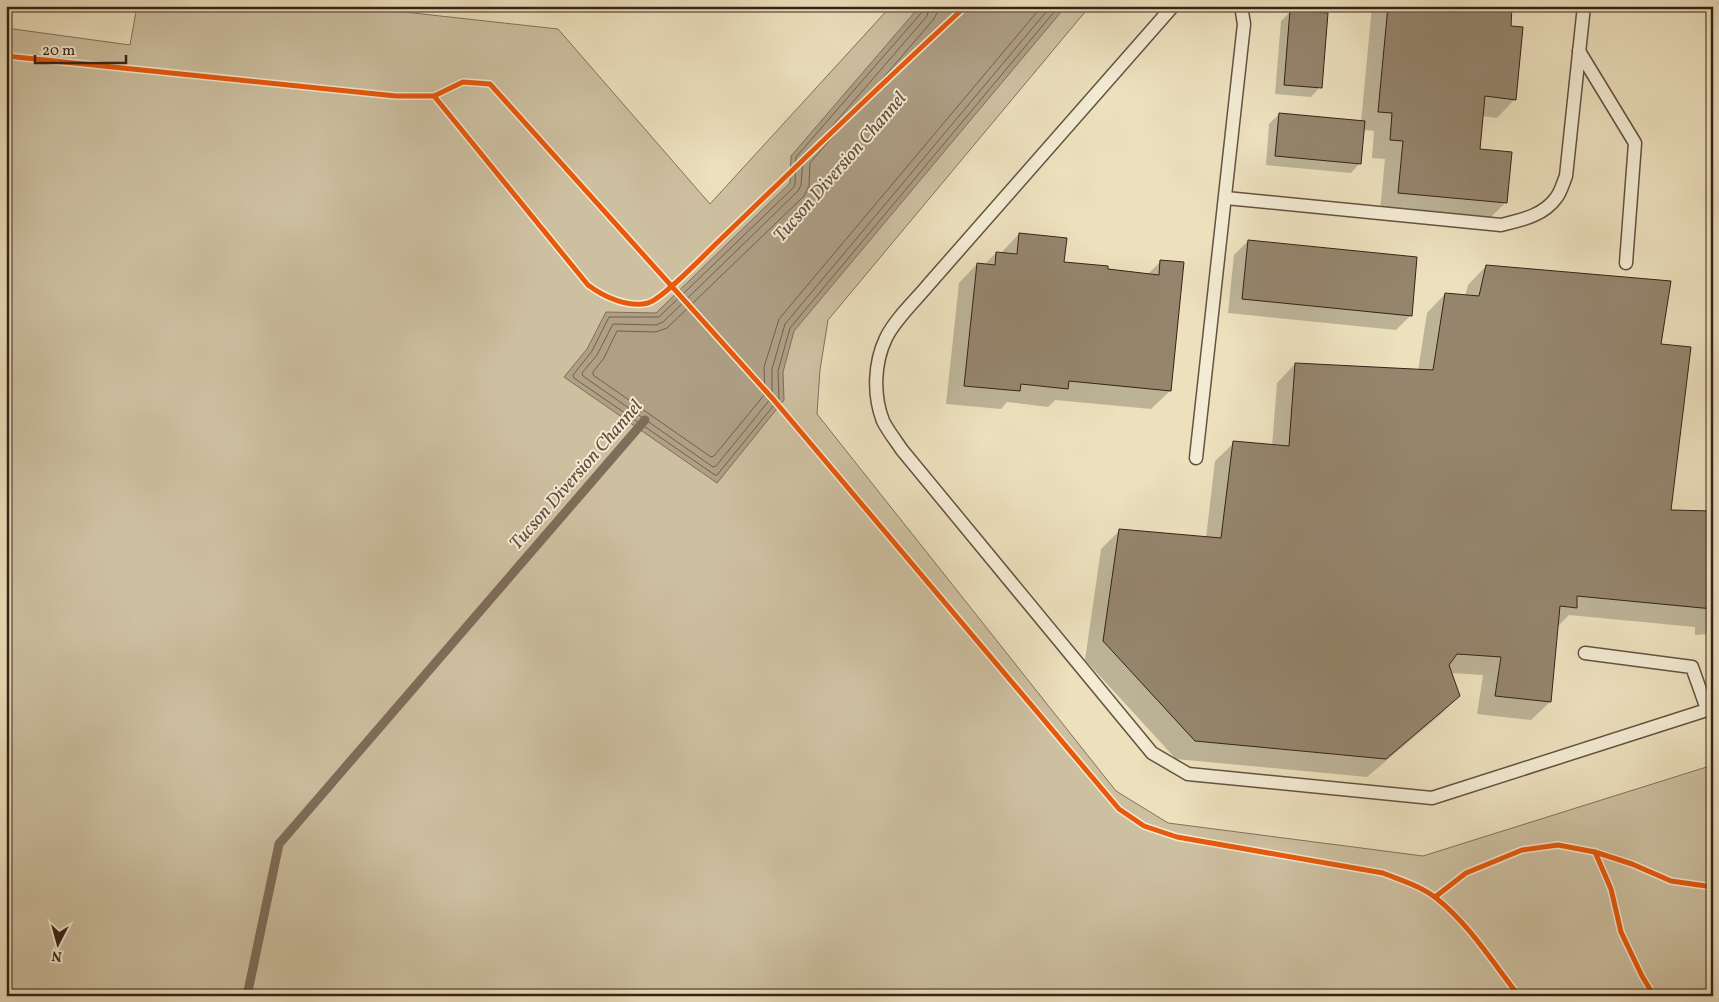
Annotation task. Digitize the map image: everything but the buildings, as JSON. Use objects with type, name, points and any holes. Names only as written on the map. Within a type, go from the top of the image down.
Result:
[{"type":"lane","points":[[1173,6],[902,315],[886,337],[878,362],[876,390],[884,421],[902,450],[1152,753],[1188,774],[1432,798],[1710,709],[1692,667],[1586,653]]},
{"type":"lane","points":[[1196,458],[1244,24],[1241,6]]},
{"type":"lane","points":[[1226,198],[1500,225],[1527,219],[1547,209],[1557,197],[1566,176],[1584,6]]},
{"type":"lane","points":[[1579,51],[1635,143],[1626,264]]},
{"type":"shaded area","points":[[137,6],[350,6],[558,29],[710,204],[891,6],[1090,6],[828,320],[820,370],[817,414],[1116,791],[1168,823],[1423,856],[1713,765],[1713,996],[6,996],[6,28],[130,45]]},
{"type":"water","name":"Tucson Diversion Channel","points":[[920,6],[1066,6],[794,331],[783,372],[784,400],[717,483],[564,377],[587,349],[606,312],[656,313],[790,183],[791,156]]},
{"type":"waterway","name":"Tucson Diversion Channel","points":[[247,996],[279,844],[645,420]]},
{"type":"cycle path","points":[[434,96],[588,285],[601,294],[624,303],[648,303],[664,293],[685,274],[843,121],[966,6]]},
{"type":"cycle path","points":[[6,56],[396,96],[434,96],[463,82],[490,84],[773,399],[1119,809],[1144,826],[1177,837],[1383,873],[1417,887],[1436,898],[1448,908],[1480,944],[1519,996]]},
{"type":"cycle path","points":[[1435,897],[1466,873],[1522,850],[1558,845],[1595,852],[1632,864],[1671,881],[1713,887]]},
{"type":"cycle path","points":[[1595,852],[1611,889],[1621,932],[1654,996]]}]
